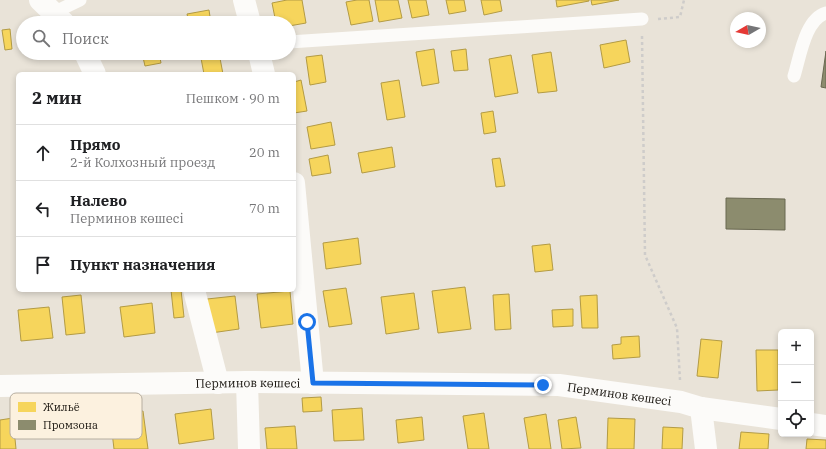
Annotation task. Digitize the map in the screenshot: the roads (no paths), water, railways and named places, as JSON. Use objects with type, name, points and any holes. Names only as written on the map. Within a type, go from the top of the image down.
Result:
[{"type":"street","points":[[244,0],[248,16]]},
{"type":"street","points":[[88,60],[94,72]]},
{"type":"street","points":[[260,60],[263,72]]},
{"type":"street","points":[[296,204],[313,383]]},
{"type":"street","points":[[195,292],[218,382]]},
{"type":"street","name":"Перминов көшесі","points":[[0,386],[218,382],[559,385],[778,419]]},
{"type":"street","points":[[247,382],[249,449]]},
{"type":"street","points":[[691,405],[706,449]]},
{"type":"street","points":[[814,424],[826,426]]},
{"type":"lane","points":[[52,12],[80,0]]},
{"type":"lane","points":[[794,76],[807,33],[814,21],[826,13]]},
{"type":"lane","points":[[296,42],[642,20]]}]
